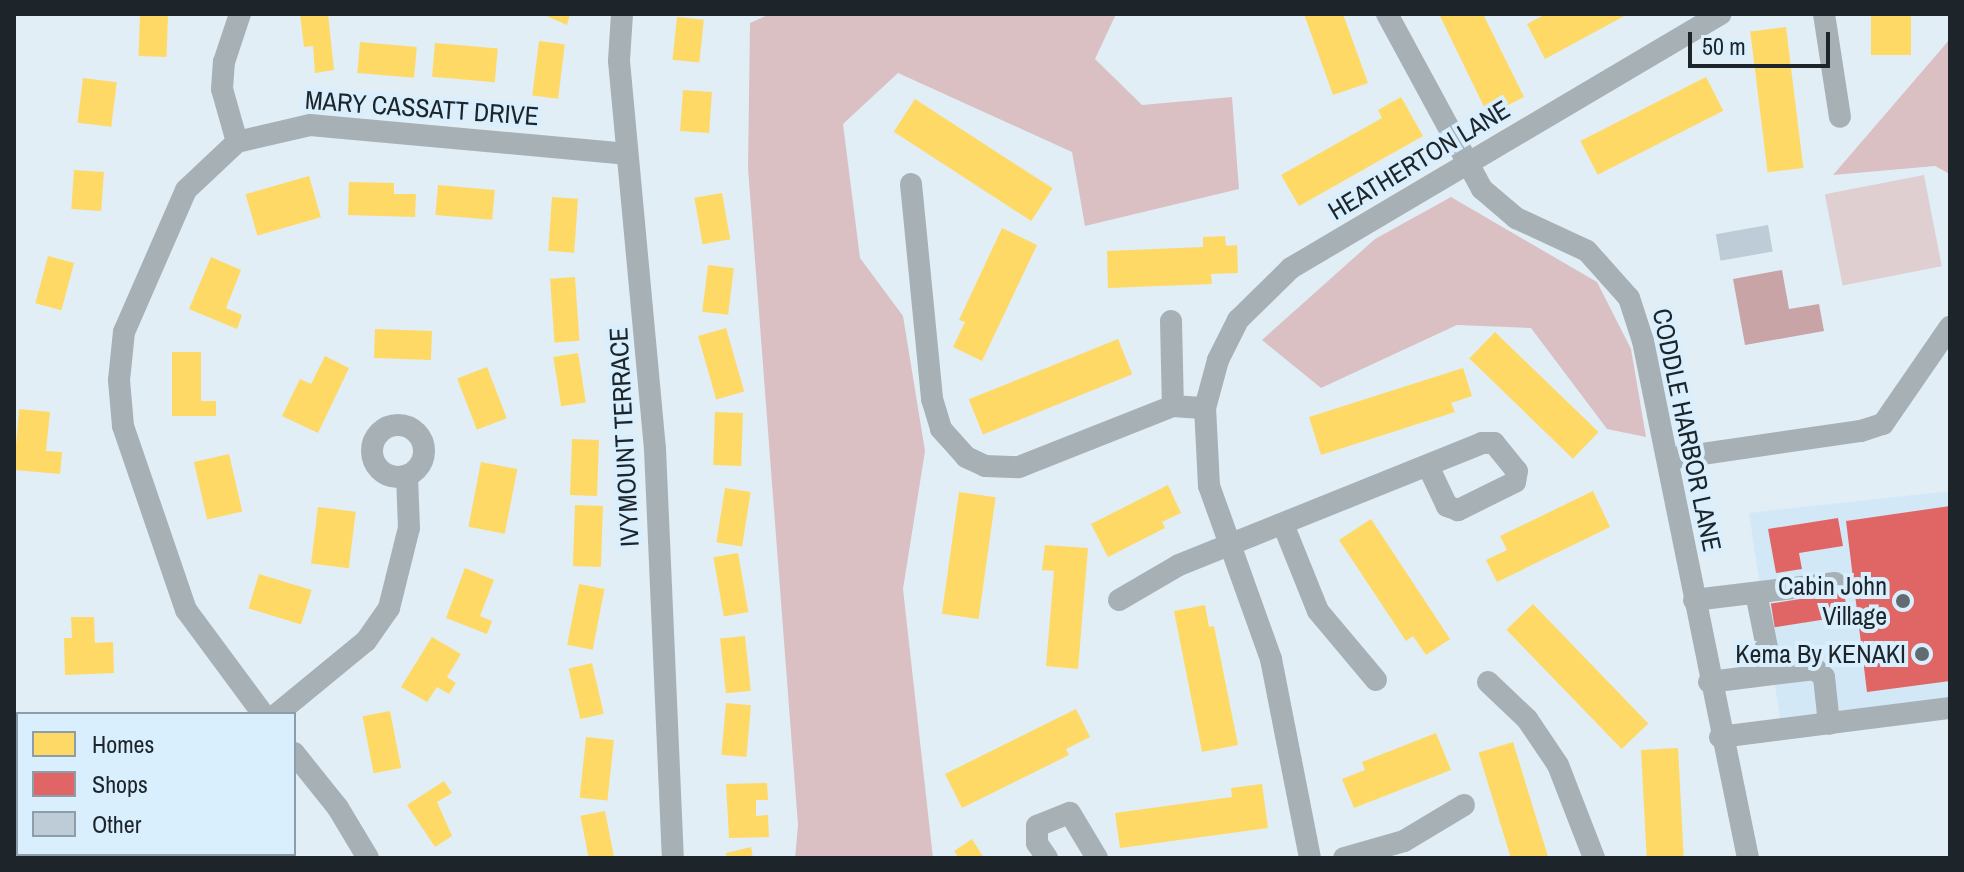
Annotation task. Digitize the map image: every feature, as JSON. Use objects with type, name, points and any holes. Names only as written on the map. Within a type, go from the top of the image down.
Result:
[{"type":"street","points":[[237,142],[222,89],[224,62],[240,14]]},
{"type":"street","name":"IVYMOUNT TERRACE","points":[[622,14],[619,61],[626,154],[655,449],[673,858]]},
{"type":"street","name":"CODDLE HARBOR LANE","points":[[1387,14],[1468,165],[1502,207],[1587,251],[1620,284],[1643,341],[1720,737],[1748,858]]},
{"type":"street","name":"HEATHERTON LANE","points":[[1310,858],[1271,659],[1209,486],[1205,408],[1218,360],[1238,320],[1267,287],[1721,14]]},
{"type":"street","points":[[1824,14],[1840,117]]},
{"type":"street","name":"MARY CASSATT DRIVE","points":[[261,712],[194,626],[173,581],[123,426],[119,380],[130,311],[175,209],[198,174],[237,142],[284,127],[324,125],[626,154]]},
{"type":"street","points":[[911,184],[932,399],[941,429],[966,457],[1005,468],[1033,464],[1173,406],[1205,408]]},
{"type":"street","points":[[1171,321],[1173,406]]},
{"type":"street","points":[[1668,459],[1861,431],[1883,424],[1950,327]]},
{"type":"street","points":[[1119,600],[1179,565],[1428,466]]},
{"type":"street","points":[[279,712],[366,641],[389,608],[409,528],[407,476]]},
{"type":"street","points":[[1283,524],[1318,611],[1376,680]]},
{"type":"street","points":[[1694,600],[1835,583]]},
{"type":"street","points":[[1756,593],[1772,672]]},
{"type":"street","points":[[1709,682],[1815,669],[1824,677],[1829,724]]},
{"type":"street","points":[[1488,682],[1527,719],[1558,765],[1594,858]]},
{"type":"street","points":[[1720,737],[1950,708]]},
{"type":"street","points":[[296,756],[338,808],[368,858]]},
{"type":"street","points":[[1344,858],[1404,841],[1464,805]]},
{"type":"street","points":[[1047,858],[1037,843],[1037,826],[1062,813],[1077,818],[1097,858]]},
{"type":"shaded area","points":[[770,14],[1116,14],[1095,59],[1142,105],[1232,97],[1239,189],[1085,226],[1072,152],[898,73],[843,124],[860,258],[903,316],[925,451],[903,589],[933,858],[795,858],[798,825],[748,168],[750,23]]},
{"type":"shaded area","points":[[1950,39],[1950,174],[1935,166],[1833,175]]},
{"type":"shaded area","points":[[1924,175],[1942,266],[1843,286],[1825,194]]},
{"type":"shaded area","points":[[1451,197],[1597,282],[1631,349],[1646,437],[1607,429],[1531,328],[1457,325],[1321,388],[1262,340],[1375,239]]},
{"type":"shaded area","points":[[1782,270],[1789,309],[1819,304],[1824,331],[1745,345],[1733,279]]},
{"type":"shaded area","points":[[1950,491],[1950,697],[1780,718],[1749,513]]},
{"type":"building: Homes","points":[[140,14],[168,15],[167,57],[139,56]]},
{"type":"building: Homes","points":[[300,14],[328,14],[334,70],[315,73],[313,46],[304,47]]},
{"type":"building: Homes","points":[[542,14],[570,14],[567,25]]},
{"type":"building: Homes","points":[[1304,14],[1343,14],[1368,83],[1333,95]]},
{"type":"building: Homes","points":[[1439,14],[1483,14],[1524,97],[1488,115]]},
{"type":"building: Homes","points":[[1546,14],[1628,14],[1545,59],[1527,24]]},
{"type":"building: Homes","points":[[1871,14],[1911,14],[1911,55],[1871,55]]},
{"type":"building: Homes","points":[[677,17],[704,20],[699,63],[673,60]]},
{"type":"building: Homes","points":[[1786,27],[1803,168],[1768,172],[1750,31]]},
{"type":"building: Homes","points":[[539,41],[565,44],[558,99],[532,96]]},
{"type":"building: Homes","points":[[360,42],[417,47],[414,78],[357,73]]},
{"type":"building: Homes","points":[[435,43],[498,48],[495,82],[432,77]]},
{"type":"building: Homes","points":[[1706,77],[1723,111],[1598,175],[1580,141]]},
{"type":"building: Homes","points":[[83,78],[117,82],[111,127],[78,123]]},
{"type":"building: Homes","points":[[683,90],[712,92],[709,133],[680,131]]},
{"type":"building: Homes","points":[[1401,97],[1423,136],[1299,206],[1281,175],[1382,118],[1378,110]]},
{"type":"building: Homes","points":[[915,99],[1053,188],[1031,221],[894,132]]},
{"type":"building: Homes","points":[[74,170],[104,172],[101,211],[71,209]]},
{"type":"building: Homes","points":[[309,176],[321,217],[257,236],[246,194]]},
{"type":"building: Homes","points":[[349,182],[394,183],[394,194],[416,194],[415,217],[348,215]]},
{"type":"building: Homes","points":[[438,185],[495,190],[492,220],[435,215]]},
{"type":"building: Homes","points":[[722,193],[730,239],[703,244],[694,198]]},
{"type":"building: Homes","points":[[552,197],[578,199],[574,253],[548,251]]},
{"type":"building: Homes","points":[[1002,228],[1037,245],[982,361],[953,347],[965,322],[959,320]]},
{"type":"building: Homes","points":[[1225,236],[1226,246],[1237,245],[1238,273],[1211,274],[1212,284],[1108,288],[1107,251],[1203,247],[1203,237]]},
{"type":"building: Homes","points":[[48,256],[74,263],[61,310],[35,303]]},
{"type":"building: Homes","points":[[211,257],[241,270],[226,308],[242,315],[237,329],[189,309]]},
{"type":"building: Homes","points":[[708,265],[734,268],[728,315],[702,312]]},
{"type":"building: Homes","points":[[575,277],[579,341],[555,343],[550,279]]},
{"type":"building: Homes","points":[[726,328],[744,391],[716,399],[698,336]]},
{"type":"building: Homes","points":[[375,329],[432,331],[431,360],[374,358]]},
{"type":"building: Homes","points":[[1495,332],[1599,432],[1573,459],[1469,359]]},
{"type":"building: Homes","points":[[1118,339],[1132,374],[983,435],[969,399]]},
{"type":"building: Homes","points":[[172,352],[201,352],[201,401],[216,401],[216,416],[172,416]]},
{"type":"building: Homes","points":[[578,353],[586,402],[561,406],[553,357]]},
{"type":"building: Homes","points":[[325,356],[349,368],[318,433],[282,416],[300,379],[311,384]]},
{"type":"building: Homes","points":[[487,367],[507,418],[477,430],[457,378]]},
{"type":"building: Homes","points":[[1463,368],[1472,396],[1451,403],[1455,412],[1321,455],[1309,417]]},
{"type":"building: Homes","points":[[19,409],[50,412],[46,451],[62,452],[60,474],[14,470]]},
{"type":"building: Homes","points":[[715,412],[743,413],[741,466],[713,465]]},
{"type":"building: Homes","points":[[572,439],[599,440],[597,496],[570,495]]},
{"type":"building: Homes","points":[[229,454],[242,511],[207,520],[194,462]]},
{"type":"building: Homes","points":[[481,462],[517,469],[505,534],[468,527]]},
{"type":"building: Homes","points":[[1168,485],[1181,513],[1162,522],[1165,528],[1108,557],[1091,524]]},
{"type":"building: Homes","points":[[725,488],[751,492],[742,546],[716,542]]},
{"type":"building: Homes","points":[[1593,491],[1610,527],[1497,582],[1486,560],[1507,550],[1500,536]]},
{"type":"building: Homes","points":[[959,492],[996,497],[979,619],[942,614]]},
{"type":"building: Homes","points":[[575,505],[603,506],[601,567],[573,566]]},
{"type":"building: Homes","points":[[318,507],[356,512],[349,568],[311,564]]},
{"type":"building: Homes","points":[[1371,519],[1450,639],[1426,655],[1413,636],[1406,641],[1339,540]]},
{"type":"building: Homes","points":[[1045,545],[1088,548],[1078,669],[1046,666],[1054,571],[1042,570]]},
{"type":"building: Homes","points":[[738,553],[748,612],[724,616],[713,557]]},
{"type":"building: Homes","points":[[465,568],[494,580],[480,616],[492,621],[487,634],[446,618]]},
{"type":"building: Homes","points":[[259,574],[312,590],[301,625],[248,608]]},
{"type":"building: Homes","points":[[579,584],[605,589],[593,650],[567,645]]},
{"type":"building: Homes","points":[[1533,604],[1648,723],[1622,749],[1506,630]]},
{"type":"building: Homes","points":[[1205,605],[1209,627],[1214,626],[1238,745],[1202,752],[1174,611]]},
{"type":"building: Homes","points":[[71,617],[94,617],[95,643],[113,642],[114,673],[65,675],[64,638],[72,638]]},
{"type":"building: Homes","points":[[745,636],[751,691],[726,693],[720,639]]},
{"type":"building: Homes","points":[[432,637],[461,654],[447,677],[456,683],[449,694],[437,687],[427,702],[401,687]]},
{"type":"building: Homes","points":[[592,663],[604,714],[580,719],[569,668]]},
{"type":"building: Homes","points":[[726,703],[751,705],[746,757],[721,755]]},
{"type":"building: Homes","points":[[1076,709],[1090,737],[1066,749],[1069,755],[962,808],[945,774]]},
{"type":"building: Homes","points":[[390,711],[401,768],[374,773],[363,716]]},
{"type":"building: Homes","points":[[1436,733],[1451,770],[1354,808],[1342,779],[1365,770],[1362,762]]},
{"type":"building: Homes","points":[[586,737],[614,740],[607,801],[580,798]]},
{"type":"building: Homes","points":[[1513,742],[1548,858],[1511,858],[1479,753]]},
{"type":"building: Homes","points":[[1678,748],[1684,858],[1647,858],[1641,750]]},
{"type":"building: Homes","points":[[444,781],[452,793],[437,802],[452,836],[435,847],[407,805]]},
{"type":"building: Homes","points":[[767,783],[768,800],[756,800],[756,816],[768,815],[769,837],[729,838],[726,784]]},
{"type":"building: Homes","points":[[1262,784],[1268,828],[1120,848],[1115,813],[1232,797],[1231,788]]},
{"type":"building: Homes","points":[[605,811],[614,858],[589,858],[580,816]]},
{"type":"building: Homes","points":[[972,839],[984,858],[959,858],[954,851]]},
{"type":"building: Homes","points":[[751,847],[753,858],[727,858],[726,853]]},
{"type":"building: Shops","name":"Cabin John Village","points":[[1950,506],[1950,681],[1867,692],[1846,521]]},
{"type":"building: Shops","points":[[1838,518],[1843,546],[1799,553],[1802,569],[1776,573],[1768,529]]},
{"type":"building: Shops","points":[[1844,592],[1848,616],[1775,627],[1771,604]]},
{"type":"building: Other","points":[[1768,225],[1773,252],[1720,261],[1716,234]]},
{"type":"place","name":"Cabin John Village","points":[[1903,601]]},
{"type":"place","name":"Kema By KENAKI","points":[[1922,654]]}]
